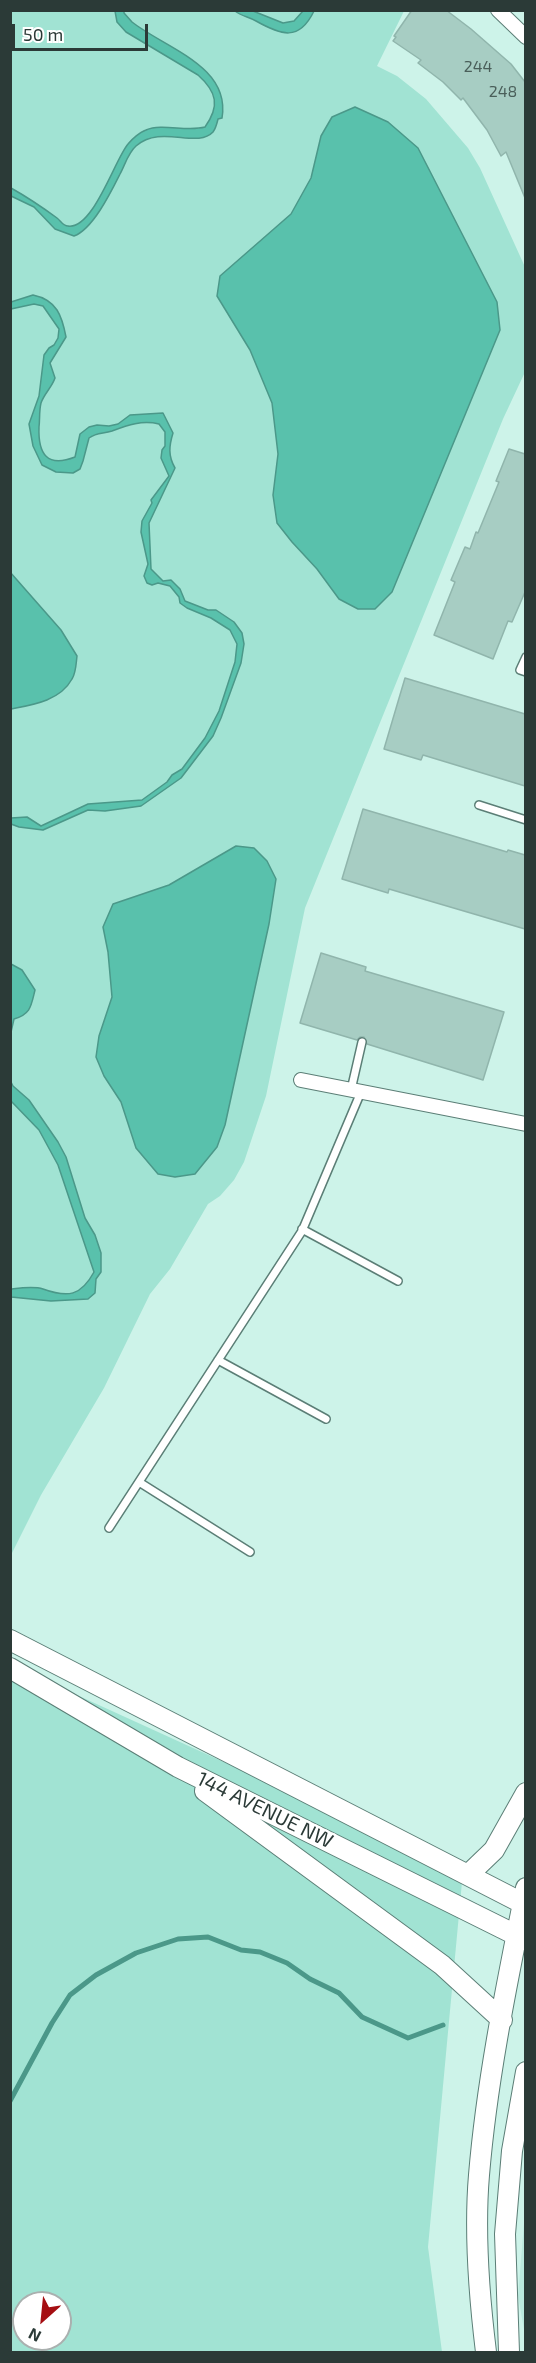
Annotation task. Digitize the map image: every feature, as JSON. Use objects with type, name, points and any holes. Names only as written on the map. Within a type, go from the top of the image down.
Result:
[{"type":"main road","name":"144 AVENUE NW","points":[[10,1640],[468,1875],[524,1899]]},
{"type":"main road","name":"144 AVENUE NW","points":[[10,1668],[178,1767],[521,1937]]},
{"type":"main road","points":[[178,1767],[206,1791],[442,1965],[502,2020]]},
{"type":"main road","points":[[468,1875],[494,1850],[525,1793]]},
{"type":"main road","points":[[486,2352],[481,2303],[479,2178],[484,2129],[502,2020],[521,1937],[524,1899]]},
{"type":"main road","points":[[509,2352],[505,2234],[512,2151],[525,2072]]},
{"type":"street","points":[[498,10],[525,37]]},
{"type":"street","points":[[301,1080],[525,1124]]},
{"type":"lane","points":[[525,657],[520,670],[525,672]]},
{"type":"lane","points":[[479,805],[525,820]]},
{"type":"lane","points":[[109,1528],[302,1229],[356,1091],[362,1042]]},
{"type":"lane","points":[[302,1229],[398,1281]]},
{"type":"lane","points":[[218,1360],[326,1419]]},
{"type":"lane","points":[[139,1482],[250,1552]]},
{"type":"shaded area","points":[[11,11],[404,11],[377,66],[397,76],[426,99],[468,148],[480,168],[525,267],[525,372],[503,419],[305,908],[266,1096],[244,1162],[234,1180],[220,1196],[208,1204],[170,1269],[150,1294],[104,1388],[41,1495],[11,1555]]},
{"type":"shaded area","points":[[115,11],[124,11],[132,22],[193,60],[206,72],[216,85],[222,100],[222,118],[218,119],[213,132],[206,137],[156,137],[136,146],[95,218],[74,236],[55,229],[34,207],[11,196],[11,188],[65,225],[77,224],[95,206],[123,152],[134,138],[152,128],[205,127],[213,112],[213,93],[204,81],[198,75],[126,32],[117,22]]},
{"type":"shaded area","points":[[235,11],[253,11],[283,23],[294,21],[303,11],[314,11],[302,28],[289,33],[274,30]]},
{"type":"shaded area","points":[[355,107],[388,122],[418,148],[497,302],[500,330],[392,592],[375,609],[358,609],[339,599],[317,569],[277,523],[273,495],[278,454],[272,403],[250,350],[217,296],[220,276],[291,214],[311,178],[321,136],[332,117]]},
{"type":"shaded area","points":[[33,295],[48,301],[57,310],[63,322],[66,337],[50,363],[55,378],[40,406],[40,445],[46,456],[57,461],[75,457],[80,434],[89,427],[118,424],[130,415],[163,413],[173,433],[170,451],[175,468],[149,523],[151,569],[163,581],[171,580],[180,589],[185,601],[208,610],[216,610],[234,622],[242,633],[244,644],[241,663],[213,736],[181,778],[141,806],[105,811],[88,810],[43,830],[11,824],[11,818],[27,817],[41,826],[88,804],[142,800],[182,769],[205,738],[219,711],[235,662],[237,644],[230,630],[180,603],[179,597],[170,586],[158,583],[152,585],[147,583],[144,576],[148,564],[141,532],[142,521],[152,503],[151,500],[169,476],[161,458],[165,446],[165,432],[159,424],[135,424],[92,436],[89,438],[80,469],[73,473],[56,472],[42,465],[33,446],[29,424],[39,396],[44,355],[54,345],[59,329],[43,306],[34,304],[11,309],[11,302]]},
{"type":"shaded area","points":[[10,572],[61,630],[77,656],[73,677],[60,692],[45,701],[11,709]]},
{"type":"shaded area","points":[[236,846],[254,848],[267,861],[276,879],[269,924],[225,1125],[217,1147],[195,1174],[175,1177],[158,1174],[136,1148],[121,1102],[104,1076],[96,1057],[99,1036],[112,997],[103,927],[113,904],[169,885]]},
{"type":"shaded area","points":[[11,964],[22,970],[35,990],[29,1009],[24,1015],[14,1019],[11,1032]]},
{"type":"shaded area","points":[[10,1080],[13,1086],[29,1100],[58,1142],[66,1157],[85,1218],[95,1235],[101,1253],[101,1272],[96,1279],[95,1293],[88,1299],[51,1301],[11,1297],[11,1289],[31,1287],[60,1294],[73,1293],[84,1286],[94,1272],[58,1165],[39,1130],[11,1101]]},
{"type":"shaded area","points":[[11,1665],[463,1871],[428,2247],[442,2352],[11,2352]]},
{"type":"shaded area","points":[[525,2211],[525,2335],[518,2296]]},
{"type":"building","points":[[412,10],[446,10],[511,64],[525,82],[525,198],[506,152],[501,156],[487,130],[463,98],[461,100],[443,82],[418,63],[421,60],[393,41]]},
{"type":"building","points":[[509,449],[525,454],[525,592],[512,622],[508,621],[493,659],[434,635],[455,582],[451,580],[465,547],[470,549],[476,532],[478,533],[499,482],[496,481]]},
{"type":"building","points":[[405,678],[525,714],[525,786],[423,755],[421,760],[384,749]]},
{"type":"building","points":[[363,809],[507,852],[508,850],[525,855],[525,929],[389,889],[388,893],[342,879]]},
{"type":"building","points":[[321,953],[366,967],[365,971],[504,1012],[483,1080],[367,1044],[364,1037],[357,1040],[300,1023]]},
{"type":"waterway","points":[[10,2101],[52,2023],[70,1995],[96,1975],[136,1953],[178,1939],[208,1937],[241,1950],[260,1952],[287,1963],[310,1979],[339,1993],[362,2017],[408,2038],[443,2025]]}]
